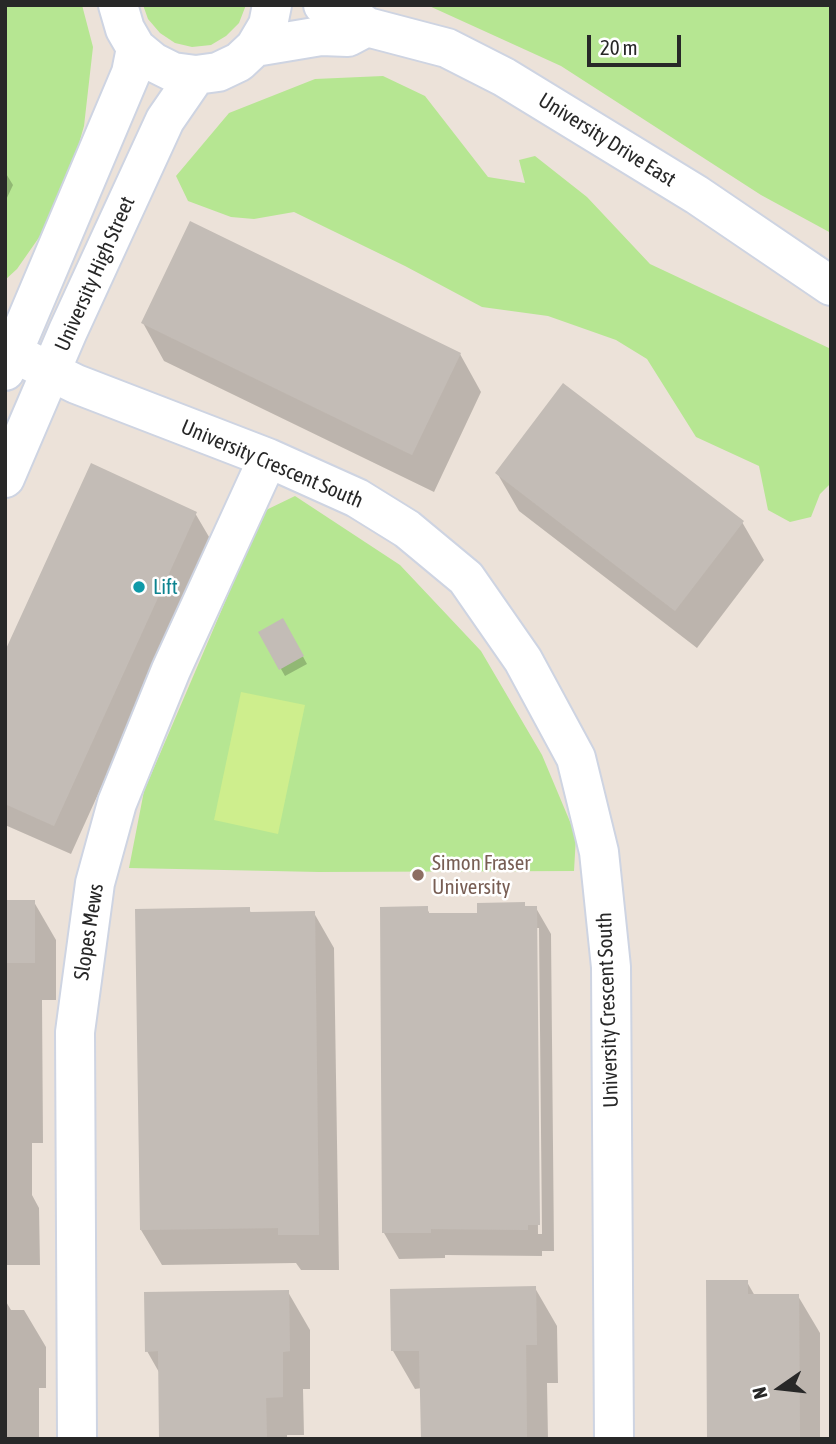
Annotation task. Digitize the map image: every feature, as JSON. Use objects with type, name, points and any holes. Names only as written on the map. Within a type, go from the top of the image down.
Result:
[{"type":"street","points":[[118,5],[125,30],[136,48],[153,62],[173,72],[196,75],[218,72],[239,62],[255,47],[268,24],[272,5]]},
{"type":"street","name":"University Drive East","points":[[323,5],[348,13],[367,27],[447,48],[504,77],[697,195],[831,286]]},
{"type":"street","points":[[255,47],[321,36],[348,37],[367,27]]},
{"type":"street","name":"University High Street","points":[[8,358],[131,73],[136,48]]},
{"type":"street","name":"University High Street","points":[[5,478],[165,120],[196,75]]},
{"type":"street","name":"University Crescent South","points":[[8,358],[51,372],[268,458],[357,498],[407,529],[466,578],[523,660],[576,758],[599,852],[611,967],[614,1439]]},
{"type":"street","name":"Slopes Mews","points":[[77,1439],[75,1032],[95,883],[117,803],[171,670],[268,458]]},
{"type":"green space","points":[[5,5],[82,5],[93,47],[84,126],[61,206],[17,269],[5,280]]},
{"type":"green space","points":[[143,5],[246,5],[239,23],[226,36],[211,45],[192,47],[175,43],[160,33],[148,19]]},
{"type":"green space","points":[[427,5],[831,5],[831,233],[761,195],[561,66]]},
{"type":"green space","points":[[383,76],[425,96],[488,177],[525,183],[519,160],[535,156],[587,197],[650,264],[831,349],[831,483],[820,494],[811,517],[790,522],[768,510],[759,466],[696,437],[647,359],[616,340],[548,316],[482,307],[294,212],[254,219],[231,217],[188,201],[176,176],[229,113],[315,79]]},
{"type":"green space","points":[[295,496],[400,565],[481,651],[542,755],[576,836],[574,871],[319,872],[129,868],[144,791],[264,511]]},
{"type":"green space","points":[[241,692],[305,705],[278,834],[214,820]]},
{"type":"building","points":[[190,221],[461,353],[412,455],[141,323]]},
{"type":"building","points":[[563,383],[744,521],[675,611],[495,473]]},
{"type":"building","name":"Lift","points":[[91,463],[197,512],[54,826],[5,804],[5,651]]},
{"type":"building","points":[[283,618],[304,656],[279,670],[258,632]]},
{"type":"building","points":[[5,900],[35,900],[35,963],[5,963]]},
{"type":"building","points":[[525,902],[525,906],[537,906],[540,1225],[528,1225],[528,1230],[431,1229],[431,1233],[382,1233],[380,907],[428,906],[428,913],[477,913],[477,903]]},
{"type":"building","points":[[250,907],[250,912],[315,911],[319,1235],[278,1235],[278,1228],[140,1230],[135,909]]},
{"type":"building","points":[[706,1280],[748,1280],[748,1294],[799,1294],[800,1439],[707,1439]]},
{"type":"building","points":[[536,1286],[537,1345],[526,1345],[527,1439],[421,1439],[419,1351],[391,1351],[390,1289]]},
{"type":"building","points":[[289,1290],[290,1351],[283,1352],[283,1397],[266,1398],[267,1439],[159,1439],[158,1351],[145,1352],[144,1292]]},
{"type":"place","name":"Lift","points":[[139,587]]},
{"type":"place","name":"Simon Fraser University","points":[[418,875]]}]
